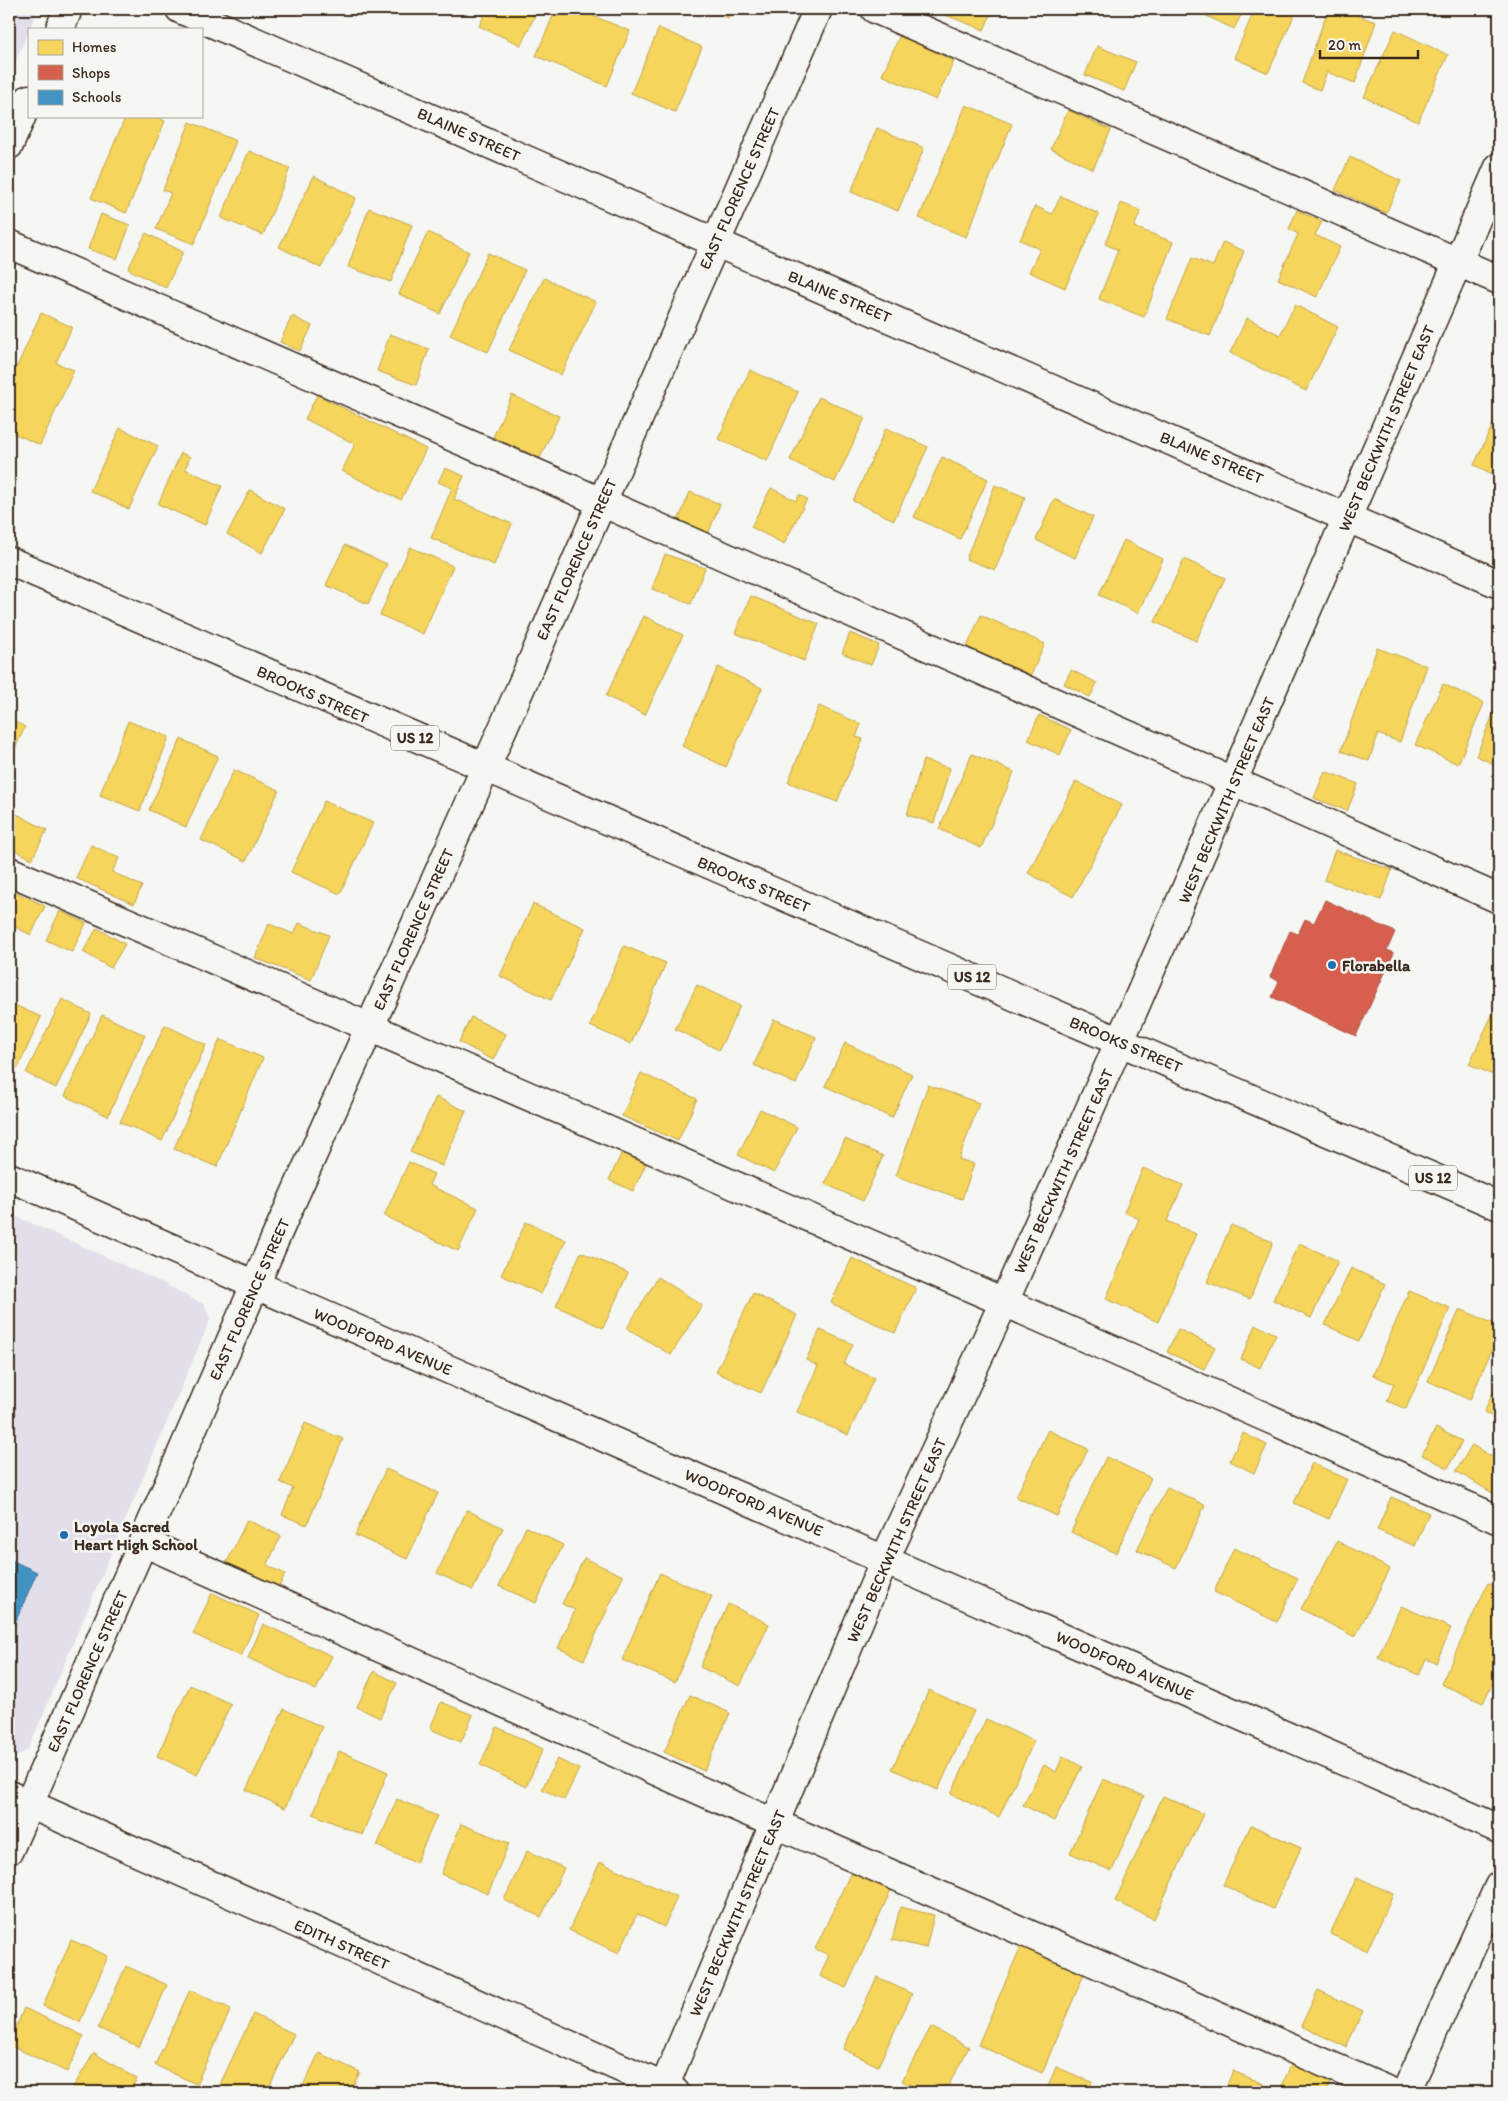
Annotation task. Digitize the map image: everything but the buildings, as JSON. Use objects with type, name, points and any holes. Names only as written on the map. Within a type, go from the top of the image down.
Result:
[{"type":"main road","points":[[60,28],[68,9]]},
{"type":"main road","name":"BLAINE STREET","points":[[180,9],[1347,516],[1499,584]]},
{"type":"main road","name":"EAST FLORENCE STREET","points":[[9,1850],[19,1799],[143,1542],[818,9]]},
{"type":"main road","points":[[875,9],[1499,280]]},
{"type":"main road","points":[[9,145],[28,101]]},
{"type":"main road","name":"WEST BECKWITH STREET EAST","points":[[667,2091],[885,1559],[1004,1302],[1120,1041],[1234,782],[1499,167]]},
{"type":"main road","points":[[9,244],[601,502],[1499,899]]},
{"type":"main road","name":"BROOKS STREET","points":[[9,560],[485,769],[1120,1041],[1499,1206]]},
{"type":"main road","points":[[9,871],[1004,1302],[1499,1520]]},
{"type":"main road","name":"WOODFORD AVENUE","points":[[9,1177],[1499,1828]]},
{"type":"main road","points":[[143,1542],[775,1824],[1391,2092]]},
{"type":"main road","name":"EDITH STREET","points":[[19,1799],[667,2091]]},
{"type":"main road","points":[[1406,2092],[1499,1886]]},
{"type":"shaded area","points":[[9,9],[38,9],[30,28],[28,28],[28,32],[9,77]]},
{"type":"shaded area","name":"Loyola Sacred Heart High School","points":[[9,1213],[163,1283],[205,1305],[210,1320],[28,1750],[9,1761]]},
{"type":"place","name":"Florabella","points":[[1332,965]]},
{"type":"place","name":"Loyola Sacred Heart High School","points":[[64,1535]]}]
